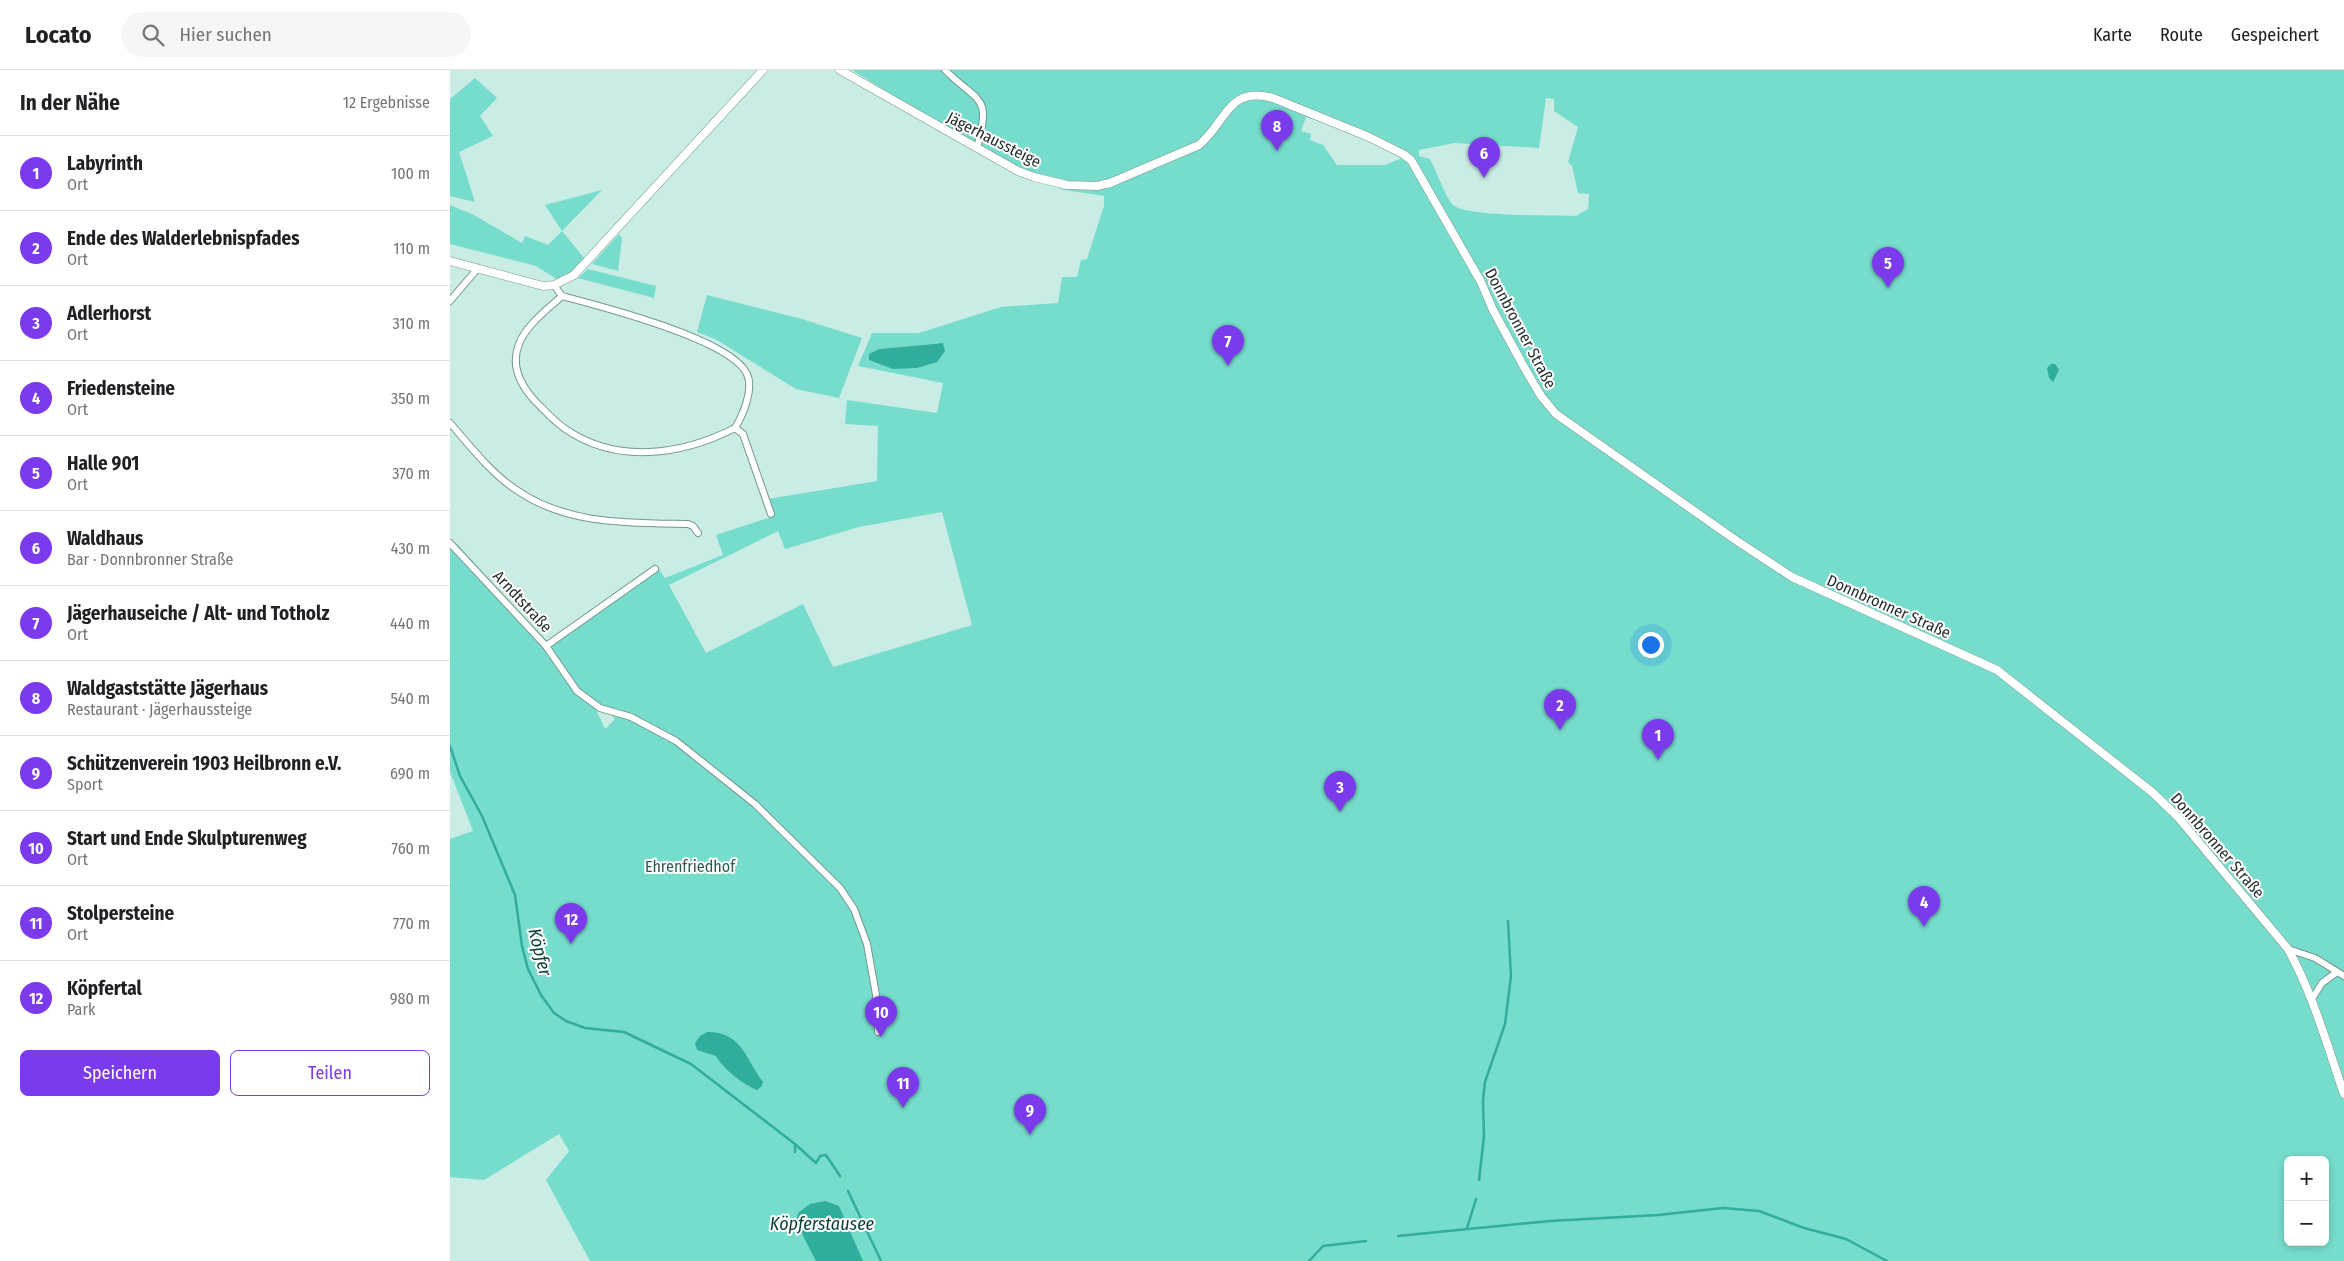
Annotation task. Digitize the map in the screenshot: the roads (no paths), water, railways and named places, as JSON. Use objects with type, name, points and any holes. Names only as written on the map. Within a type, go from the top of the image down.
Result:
[{"type":"street","points":[[450,261],[535,284],[554,285],[574,275],[763,70]]},
{"type":"street","name":"Jägerhaussteige","points":[[840,70],[977,148],[1034,177],[1083,187],[1104,184],[1198,145],[1210,136],[1225,111],[1246,96],[1261,95],[1369,137],[1406,156]]},
{"type":"street","points":[[945,70],[956,81],[970,90],[984,111],[977,148]]},
{"type":"street","name":"Donnbronner Straße","points":[[1406,156],[1411,160],[1482,282],[1493,310],[1524,367],[1541,396],[1556,414],[1786,574],[1997,670],[2144,786],[2177,816],[2288,949],[2301,972],[2312,999],[2344,1094]]},
{"type":"street","points":[[450,301],[478,268]]},
{"type":"street","points":[[554,285],[562,296],[654,321],[704,343],[736,360],[745,370],[750,383],[742,414],[735,428],[712,440],[676,451],[642,452],[606,448],[582,439],[564,428],[525,388],[517,375],[515,357],[520,342],[540,316],[562,296]]},
{"type":"street","points":[[450,423],[479,456],[514,488],[546,506],[601,521],[630,524],[688,524],[693,526],[698,533]]},
{"type":"street","points":[[735,428],[743,434],[772,514]]},
{"type":"street","name":"Arndtstraße","points":[[450,543],[546,646],[655,569]]},
{"type":"street","points":[[546,646],[577,691],[600,708],[631,717],[676,741],[755,804],[840,888],[854,909],[867,944],[876,995],[878,1032]]},
{"type":"street","points":[[2288,949],[2315,958],[2344,976]]},
{"type":"street","points":[[2312,999],[2322,984],[2336,972]]},
{"type":"water","points":[[943,343],[945,351],[937,362],[917,368],[893,369],[869,360],[869,354],[879,349]]},
{"type":"water","points":[[2051,364],[2055,364],[2059,370],[2053,382],[2049,378],[2047,368]]},
{"type":"water","points":[[707,1032],[728,1036],[735,1041],[763,1082],[762,1086],[757,1090],[752,1088],[729,1071],[716,1056],[697,1050],[695,1043],[700,1036]]},
{"type":"water","name":"Köpferstausee","points":[[825,1201],[839,1206],[863,1261],[816,1261],[796,1222],[798,1213],[810,1204]]},
{"type":"waterway","name":"Köpfer","points":[[450,746],[460,776],[482,816],[515,895],[522,946],[528,969],[541,995],[554,1013],[566,1021],[585,1028],[624,1032],[691,1064],[795,1144],[816,1163],[820,1156],[826,1155],[840,1176]]},
{"type":"waterway","points":[[1479,1180],[1484,1136],[1483,1100],[1485,1082],[1505,1024],[1511,976],[1508,921]]},
{"type":"waterway","name":"Köpfer","points":[[795,1144],[795,1152]]},
{"type":"waterway","name":"Köpfer","points":[[848,1191],[881,1261]]},
{"type":"waterway","points":[[1467,1228],[1476,1199]]},
{"type":"waterway","points":[[1398,1236],[1550,1221],[1658,1215],[1723,1208],[1759,1211],[1804,1228],[1846,1239],[1887,1261]]},
{"type":"waterway","points":[[1309,1261],[1323,1246],[1366,1241]]},
{"type":"place","name":"Waldgaststätte Jägerhaus","points":[[1277,151]]},
{"type":"place","name":"Waldhaus","points":[[1484,178]]},
{"type":"place","name":"Halle 901","points":[[1888,288]]},
{"type":"place","name":"Jägerhauseiche / Alt- und Totholz","points":[[1228,366]]},
{"type":"place","name":"Ende des Walderlebnispfades","points":[[1560,730]]},
{"type":"place","name":"Labyrinth","points":[[1658,760]]},
{"type":"place","name":"Adlerhorst","points":[[1340,812]]},
{"type":"place","name":"Friedensteine","points":[[1924,927]]},
{"type":"place","name":"Köpfertal","points":[[571,944]]},
{"type":"place","name":"Start und Ende Skulpturenweg","points":[[881,1037]]},
{"type":"place","name":"Stolpersteine","points":[[903,1108]]},
{"type":"place","name":"Schützenverein 1903 Heilbronn e.V.","points":[[1030,1135]]},
{"type":"park label","name":"Ehrenfriedhof","points":[[690,866]]}]
